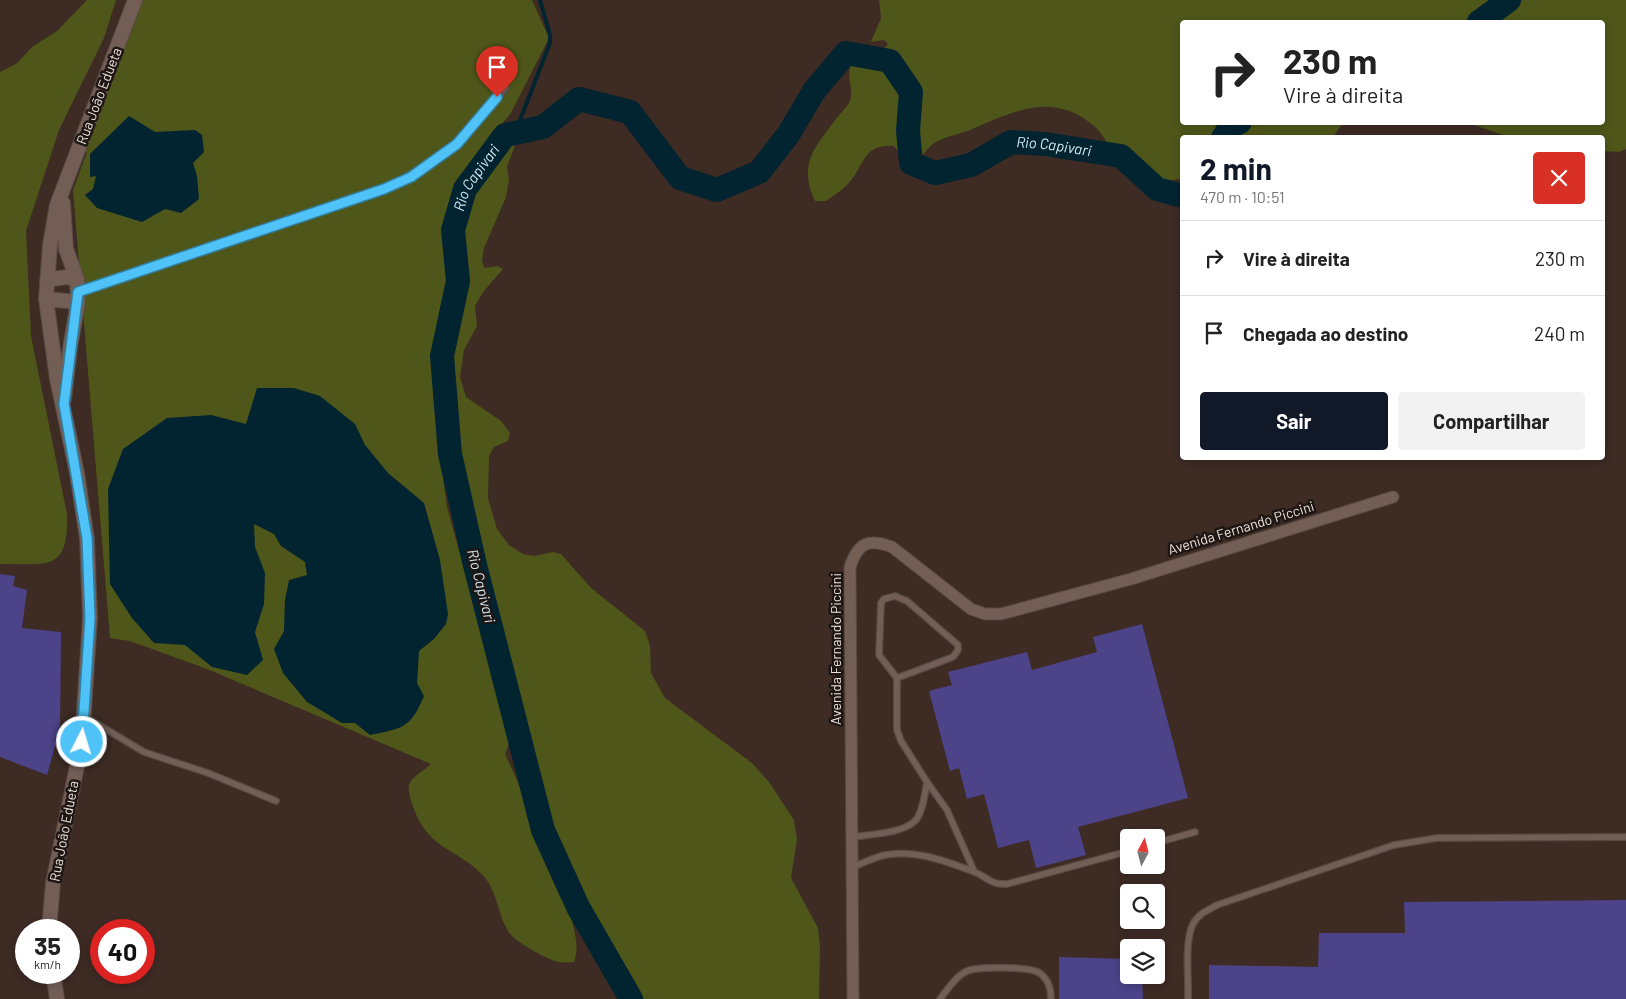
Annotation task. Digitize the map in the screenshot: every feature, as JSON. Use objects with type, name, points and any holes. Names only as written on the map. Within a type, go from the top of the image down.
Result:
[{"type":"street","name":"Rua João Edueta","points":[[50,919],[51,897],[82,742],[90,618],[87,538],[64,404],[57,379],[46,299],[47,280],[51,237],[62,193],[135,0]]},
{"type":"street","name":"Rua João Edueta","points":[[62,193],[66,249],[78,291],[64,404]]},
{"type":"street","points":[[46,299],[78,291],[66,276],[47,280]]},
{"type":"street","name":"Avenida Fernando Piccini","points":[[853,999],[850,567],[855,553],[865,544],[878,542],[892,547],[971,609],[985,614],[1001,614],[1131,579],[1394,497]]},
{"type":"street","points":[[55,984],[57,999]]},
{"type":"lane","points":[[78,291],[384,189],[411,177],[457,144],[488,106],[506,88]]},
{"type":"lane","points":[[896,678],[953,657],[958,650],[958,645],[907,601],[895,596],[884,599],[881,603],[879,648],[882,661],[896,678],[897,730],[901,741],[947,810],[974,871]]},
{"type":"lane","points":[[84,716],[144,752],[208,773],[276,801]]},
{"type":"lane","points":[[853,837],[900,828],[912,823],[917,818],[928,782]]},
{"type":"lane","points":[[1165,840],[1195,832]]},
{"type":"lane","points":[[1188,999],[1191,931],[1193,924],[1203,912],[1217,905],[1394,845],[1437,838],[1626,837]]},
{"type":"lane","points":[[853,867],[884,855],[902,853],[920,855],[974,871],[989,882],[1007,884],[1120,853]]},
{"type":"lane","points":[[940,999],[956,979],[976,968],[1037,972],[1047,980],[1051,999]]},
{"type":"green space","points":[[87,0],[116,0],[104,38],[59,130],[26,231],[31,336],[67,514],[67,533],[64,546],[59,555],[52,561],[31,564],[0,564],[0,72],[16,64],[32,47],[57,31]]},
{"type":"green space","points":[[143,0],[532,0],[549,38],[511,113],[496,131],[516,124],[514,148],[507,167],[509,180],[506,197],[484,248],[482,260],[484,268],[498,266],[503,269],[483,292],[475,306],[477,326],[464,350],[460,377],[466,397],[501,421],[510,433],[508,441],[494,447],[489,456],[488,498],[497,529],[509,545],[523,554],[534,556],[553,552],[561,554],[591,588],[645,631],[650,646],[651,673],[665,698],[752,763],[769,782],[794,820],[797,840],[791,878],[818,928],[820,947],[819,999],[644,999],[634,983],[602,955],[572,903],[571,911],[576,939],[574,962],[554,961],[539,954],[523,945],[508,931],[490,885],[477,869],[437,842],[420,823],[414,809],[409,787],[410,782],[431,764],[207,669],[130,641],[110,638],[73,190],[87,152],[78,156],[94,100]],"holes":[[[443,478],[463,520],[479,591],[502,655],[515,713],[527,802],[505,754],[511,739],[447,507]]]},
{"type":"green space","points":[[879,0],[1626,0],[1626,149],[1619,152],[1605,151],[1605,135],[1503,135],[1474,125],[1605,125],[1605,20],[1180,20],[1180,125],[1342,125],[1334,135],[1180,135],[1180,179],[1141,182],[1130,179],[1124,174],[1100,132],[1078,115],[1063,109],[1048,107],[1032,108],[1017,111],[934,143],[907,175],[902,157],[894,146],[883,146],[875,149],[865,158],[845,187],[826,201],[815,201],[808,177],[811,157],[821,139],[850,101],[849,71],[852,63],[859,57],[886,47],[888,44],[884,40],[871,42],[881,18]]},
{"type":"water","points":[[129,116],[155,132],[195,130],[202,135],[204,152],[193,163],[197,176],[199,199],[181,213],[165,209],[142,222],[97,208],[85,195],[93,189],[96,176],[90,177],[90,154]]},
{"type":"water","points":[[257,388],[294,388],[320,396],[355,424],[365,445],[388,473],[424,503],[440,560],[448,614],[446,624],[434,639],[419,651],[417,683],[424,696],[414,715],[409,721],[398,728],[370,735],[355,723],[342,723],[307,702],[283,673],[274,649],[284,631],[285,600],[289,580],[307,575],[305,562],[281,546],[274,534],[254,524],[255,547],[265,573],[264,604],[255,632],[263,660],[247,675],[212,667],[185,645],[154,643],[132,618],[110,584],[108,489],[123,449],[167,418],[211,415],[246,424]]},
{"type":"building","points":[[0,574],[15,576],[13,586],[27,590],[22,628],[61,632],[60,729],[47,775],[0,757]]},
{"type":"building","points":[[1142,624],[1188,798],[1078,827],[1086,855],[1036,868],[1029,840],[998,848],[984,794],[967,799],[959,768],[950,771],[929,691],[952,685],[948,672],[1027,652],[1032,670],[1097,652],[1093,637]]},
{"type":"building","points":[[1626,900],[1626,999],[1209,999],[1209,965],[1318,967],[1319,933],[1405,933],[1404,902]]},
{"type":"building","points":[[1059,957],[1120,959],[1120,984],[1142,984],[1143,999],[1059,999]]},
{"type":"waterway","points":[[515,133],[550,43],[550,35],[540,0]]},
{"type":"waterway","name":"Rio Capivari","points":[[1482,20],[1509,0]]},
{"type":"waterway","name":"Rio Capivari","points":[[631,999],[578,907],[543,830],[475,565],[450,454],[442,356],[458,281],[453,230],[465,189],[505,135],[543,127],[579,99],[630,112],[680,178],[717,190],[759,172],[788,135],[814,91],[846,53],[890,61],[911,92],[908,131],[911,163],[935,173],[971,165],[1011,142],[1045,144],[1121,156],[1157,189],[1180,195]]},
{"type":"waterway","name":"Rio Capivari","points":[[1225,135],[1230,127],[1234,125]]},
{"type":"route","points":[[82,742],[90,618],[87,538],[64,404],[78,292],[384,189],[411,177],[438,160],[457,144],[497,97]]}]
